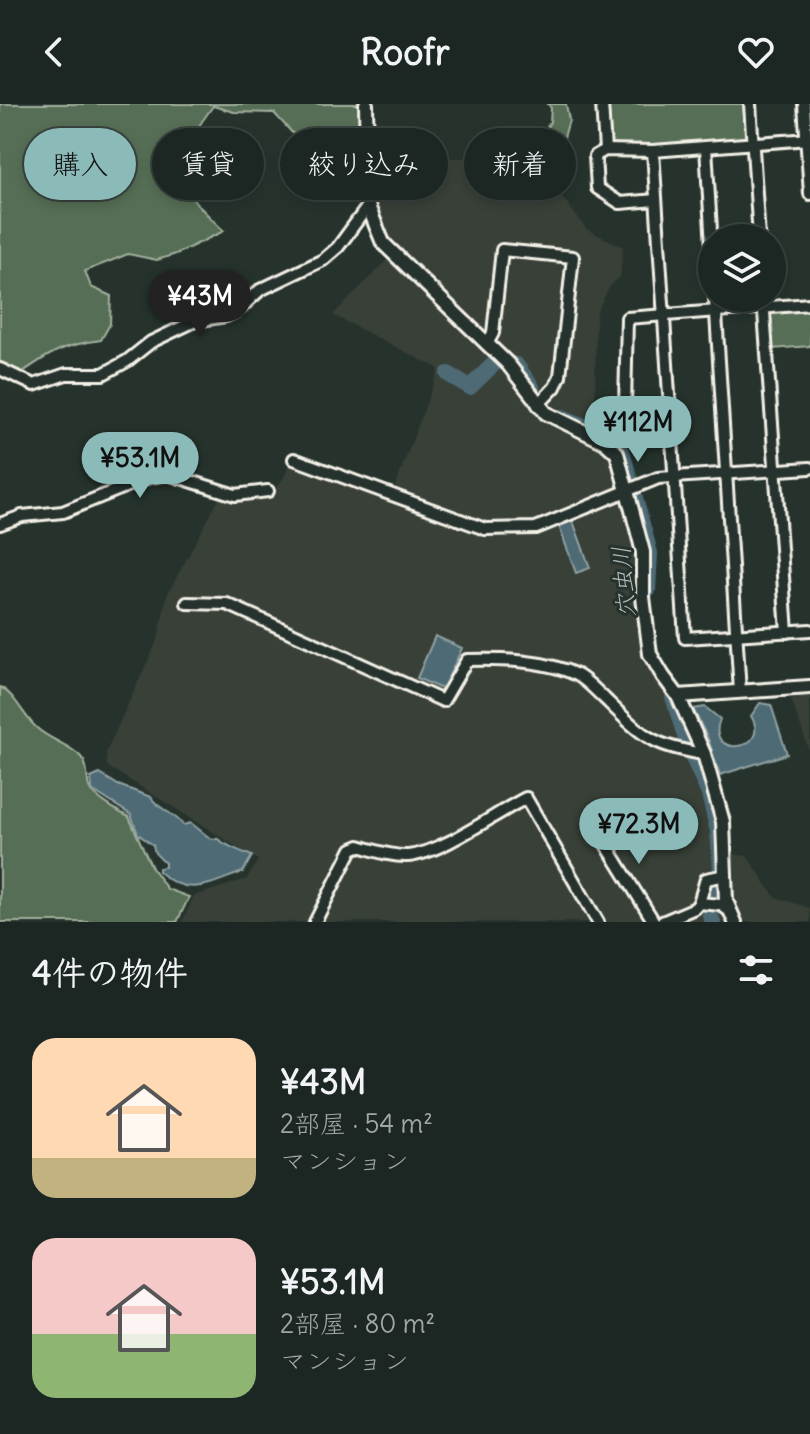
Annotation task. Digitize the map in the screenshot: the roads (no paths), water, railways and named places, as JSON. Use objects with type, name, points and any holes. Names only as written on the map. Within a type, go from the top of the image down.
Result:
[{"type":"street","points":[[366,104],[368,206],[378,233],[390,252],[508,364],[538,405],[563,423],[612,446],[617,453],[643,552],[643,597],[650,654],[678,696],[704,754],[723,822],[726,901],[732,916]]},
{"type":"street","points":[[602,104],[605,150]]},
{"type":"street","points":[[750,104],[758,224]]},
{"type":"street","points":[[804,104],[810,194]]},
{"type":"street","points":[[656,200],[620,203],[597,188],[595,156],[605,150],[653,151],[808,140]]},
{"type":"street","points":[[706,147],[711,224]]},
{"type":"street","points":[[653,151],[685,638],[810,630]]},
{"type":"street","points":[[0,369],[34,385],[66,374],[103,374],[127,361],[151,342],[195,321],[226,316],[238,310],[260,290],[323,260],[352,230],[368,206]]},
{"type":"street","points":[[487,344],[493,333],[502,250],[573,257],[560,376],[555,387],[538,405]]},
{"type":"street","points":[[786,303],[810,304]]},
{"type":"street","points":[[671,425],[652,425],[625,406],[627,318],[703,312]]},
{"type":"street","points":[[716,312],[740,692]]},
{"type":"street","points":[[764,312],[787,632]]},
{"type":"street","points":[[294,459],[485,529],[536,528],[658,478],[810,468]]},
{"type":"street","points":[[0,524],[22,516],[63,512],[149,477],[168,474],[235,495],[268,491]]},
{"type":"street","points":[[187,603],[227,604],[443,701],[467,660],[498,659],[567,672],[585,680],[653,741],[670,748],[704,754]]},
{"type":"street","points":[[678,696],[810,687]]},
{"type":"street","points":[[315,922],[352,849],[359,846],[405,856],[419,854],[455,838],[526,798],[598,922]]},
{"type":"street","points":[[596,828],[654,922]]},
{"type":"street","points":[[662,922],[695,908],[706,879],[726,875]]},
{"type":"street","points":[[699,903],[721,905],[732,916]]},
{"type":"water","points":[[573,521],[590,568],[576,573],[559,526]]},
{"type":"water","points":[[435,636],[462,648],[444,687],[439,688],[417,678]]},
{"type":"water","points":[[760,703],[771,705],[787,754],[720,775],[708,739],[693,709],[705,707],[720,719],[718,732],[721,740],[738,746],[753,737],[755,728],[751,716]]},
{"type":"water","points":[[100,774],[118,785],[151,797],[183,825],[191,823],[211,839],[218,839],[252,856],[243,872],[200,886],[180,885],[170,880],[159,872],[165,863],[155,853],[153,845],[138,834],[131,815],[92,790],[91,778]]},
{"type":"waterway","name":"穴虫川","points":[[448,374],[470,387],[497,361],[516,365],[532,387]]},
{"type":"waterway","name":"穴虫川","points":[[562,417],[602,433],[622,451],[650,553],[648,590]]},
{"type":"waterway","name":"穴虫川","points":[[673,697],[688,746],[709,794],[718,831],[721,869],[710,916],[713,922]]}]
